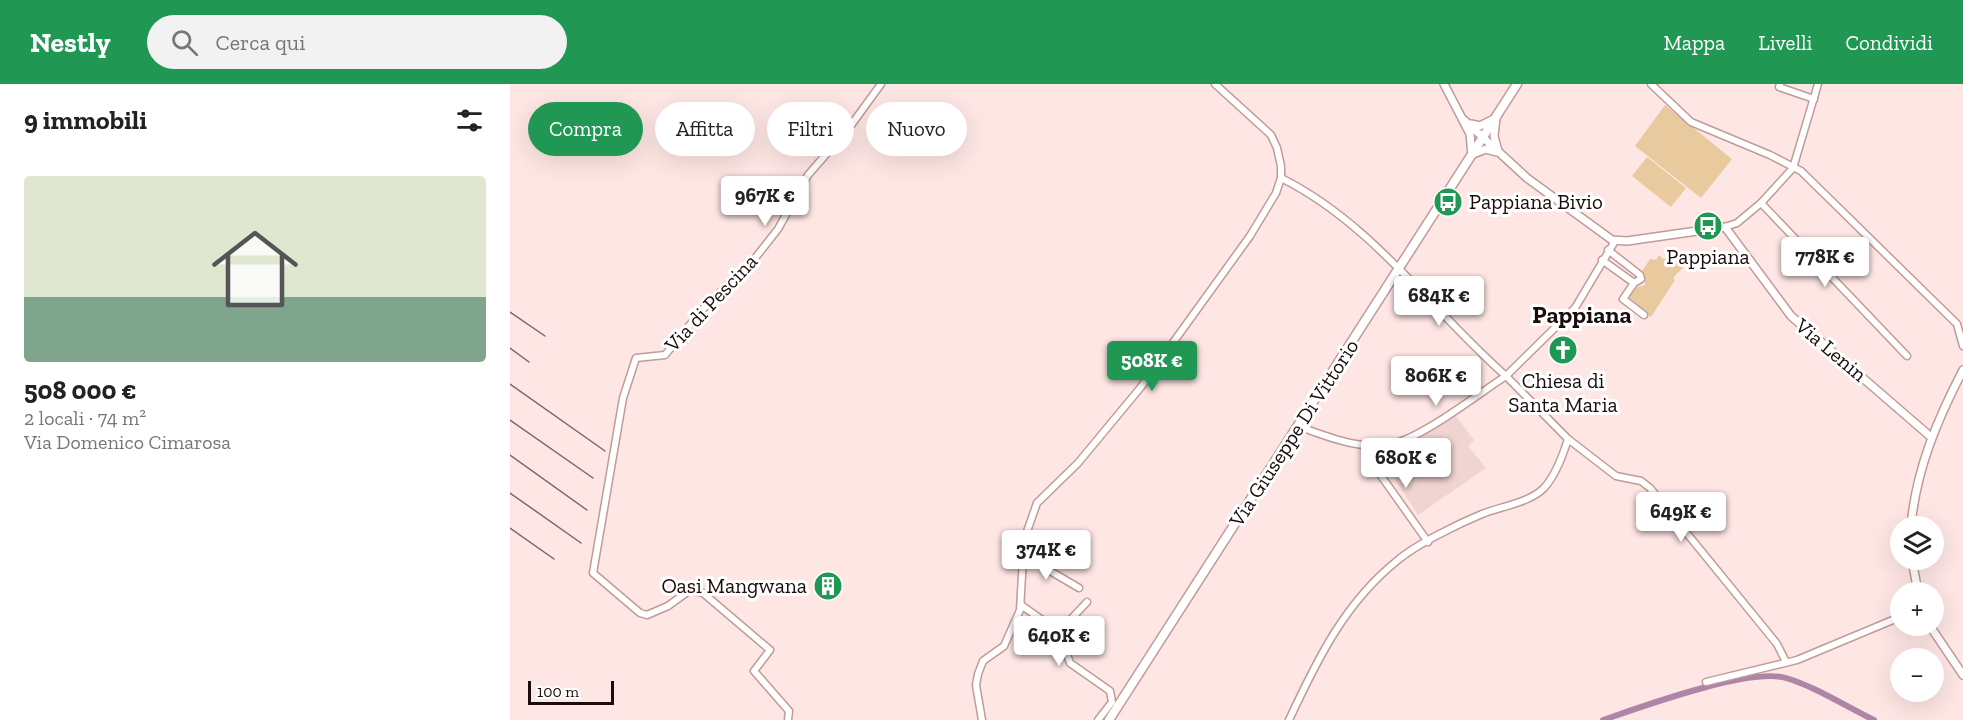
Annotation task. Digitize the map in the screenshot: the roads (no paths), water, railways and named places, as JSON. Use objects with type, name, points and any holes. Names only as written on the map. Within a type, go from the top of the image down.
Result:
[{"type":"main road","name":"Via Giuseppe Di Vittorio","points":[[1110,720],[1517,84]]},
{"type":"street","name":"Via di Pescina","points":[[788,720],[789,711],[754,671],[770,650],[711,600],[698,591],[690,590],[653,614],[644,615],[593,573],[623,398],[636,358],[661,357],[669,351],[703,309],[756,257],[786,218],[808,175],[849,128],[881,84]]},
{"type":"street","points":[[982,720],[976,685],[979,669],[987,658],[1004,646],[1021,605],[1025,532],[1037,503],[1078,463],[1141,387],[1266,212],[1281,178],[1279,153],[1271,135],[1215,84]]},
{"type":"street","points":[[1444,84],[1472,140],[1472,155],[1486,149],[1499,153]]},
{"type":"street","points":[[1651,84],[1691,122],[1770,155],[1810,179],[1957,324],[1963,346]]},
{"type":"street","points":[[1780,84],[1779,87],[1814,99]]},
{"type":"street","points":[[1464,120],[1499,153],[1563,206],[1615,241],[1725,228],[1737,223],[1761,203],[1793,168],[1818,84]]},
{"type":"street","points":[[1464,120],[1480,126],[1496,118]]},
{"type":"street","points":[[1496,118],[1494,136],[1499,153]]},
{"type":"street","points":[[1281,178],[1342,219],[1399,269],[1568,439],[1616,476],[1641,481],[1650,488],[1777,644],[1786,662]]},
{"type":"street","points":[[1761,203],[1907,356]]},
{"type":"street","name":"Via Lenin","points":[[1725,228],[1791,316],[1931,437]]},
{"type":"street","points":[[1298,426],[1329,438],[1367,444],[1395,443],[1407,439],[1506,376],[1575,308],[1615,241]]},
{"type":"street","points":[[1608,250],[1640,275],[1641,279],[1634,283],[1623,298],[1644,315]]},
{"type":"street","points":[[1602,260],[1634,283]]},
{"type":"street","points":[[1912,516],[1915,497],[1931,437],[1963,370]]},
{"type":"street","points":[[1289,720],[1318,658],[1356,599],[1399,558],[1480,515],[1524,500],[1540,491],[1552,476],[1568,439]]},
{"type":"street","points":[[1367,444],[1372,463],[1428,542]]},
{"type":"street","points":[[1023,555],[1079,588]]},
{"type":"street","points":[[1059,632],[1087,602]]},
{"type":"street","points":[[1021,605],[1059,632],[1070,663],[1110,691],[1111,704],[1098,720]]},
{"type":"street","points":[[1706,682],[1786,662],[1858,637],[1890,622]]},
{"type":"street","points":[[1937,636],[1963,675]]},
{"type":"waterway","points":[[510,312],[545,336]]},
{"type":"waterway","points":[[510,348],[529,362]]},
{"type":"waterway","points":[[510,384],[605,451]]},
{"type":"waterway","points":[[510,420],[593,478]]},
{"type":"waterway","points":[[510,455],[587,510]]},
{"type":"waterway","points":[[510,493],[581,543]]},
{"type":"waterway","points":[[510,528],[554,559]]},
{"type":"waterway","points":[[1603,720],[1695,690],[1748,678],[1769,676],[1786,678],[1808,686],[1874,720]]},
{"type":"place","name":"Pappiana Bivio","points":[[1448,202]]},
{"type":"place","name":"Pappiana","points":[[1708,226]]},
{"type":"place","name":"Chiesa di Santa Maria","points":[[1563,350]]},
{"type":"place","name":"Oasi Mangwana","points":[[828,586]]},
{"type":"district","name":"Pappiana","points":[[1582,315]]}]
